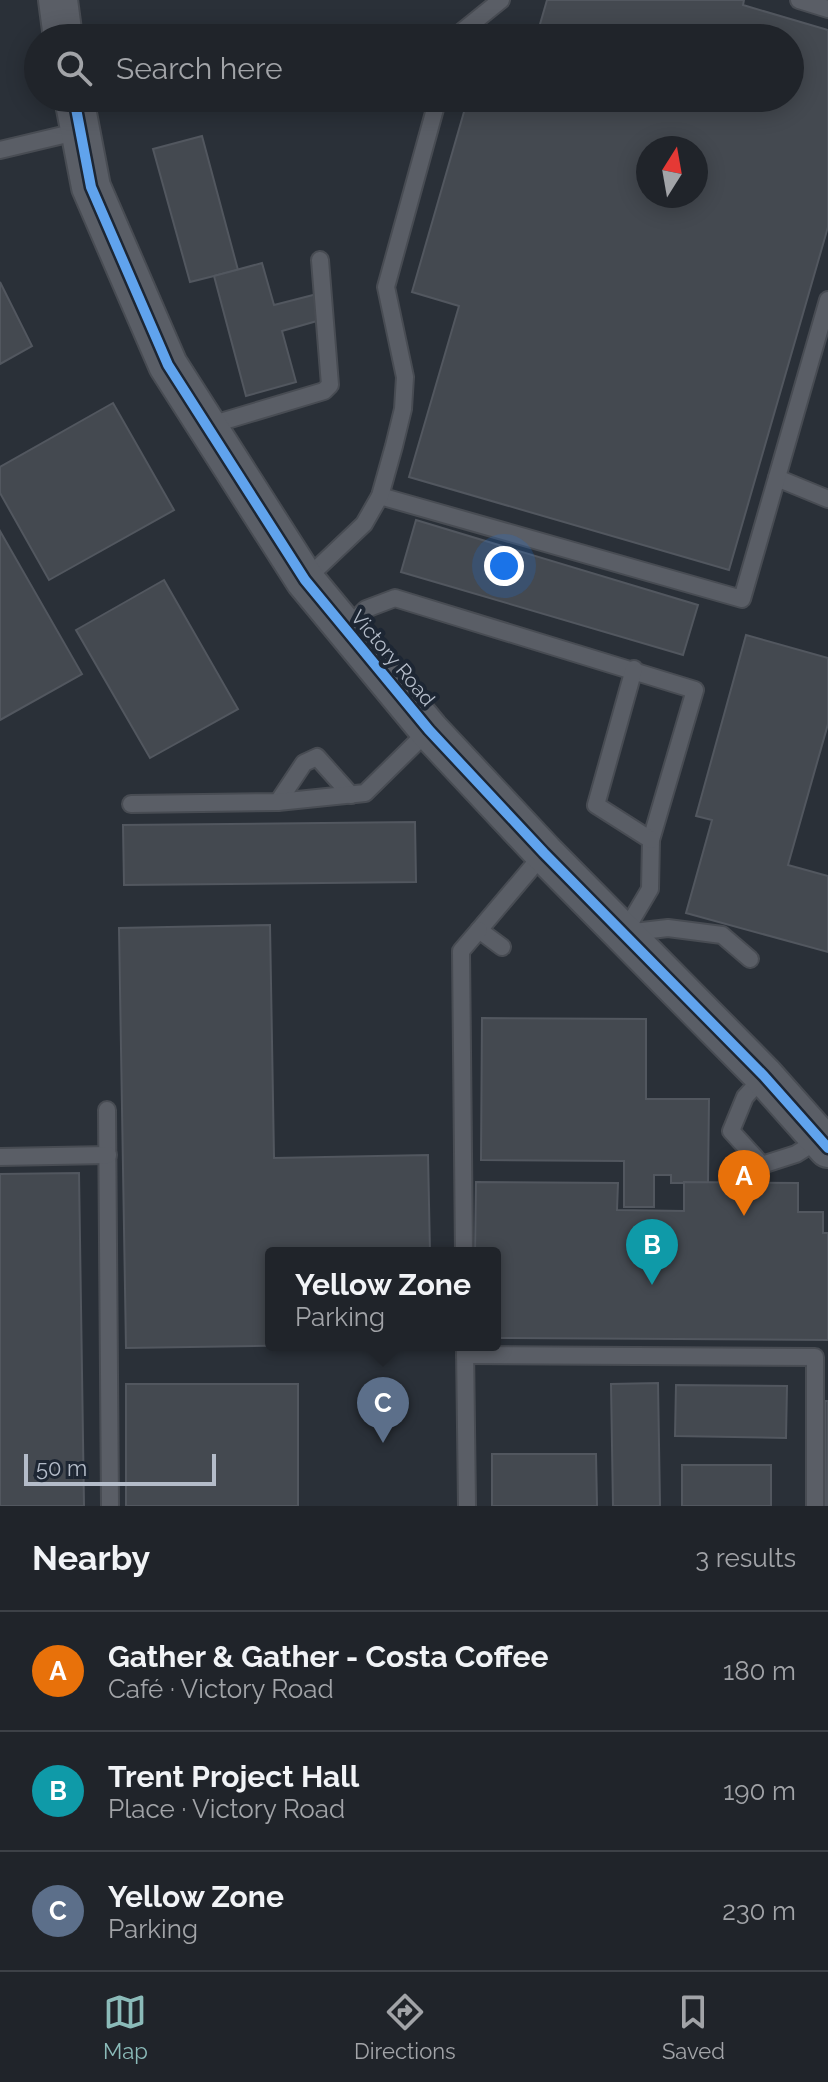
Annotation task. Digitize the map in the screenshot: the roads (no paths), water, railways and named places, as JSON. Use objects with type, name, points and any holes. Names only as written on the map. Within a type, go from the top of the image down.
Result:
[{"type":"street","points":[[58,0],[61,24]]},
{"type":"street","name":"Victory Road","points":[[77,115],[97,201],[168,365],[305,580],[429,730],[544,853],[820,1133]]},
{"type":"lane","points":[[471,24],[501,0]]},
{"type":"lane","points":[[799,0],[828,9]]},
{"type":"lane","points":[[305,580],[364,524],[380,496],[403,409],[405,377],[386,287],[434,112]]},
{"type":"lane","points":[[0,150],[77,115]]},
{"type":"lane","points":[[207,426],[324,391],[330,385],[320,260]]},
{"type":"lane","points":[[380,496],[742,599],[828,300]]},
{"type":"lane","points":[[777,478],[828,499]]},
{"type":"lane","points":[[346,630],[366,609],[395,598],[695,690],[651,840],[650,889],[624,933]]},
{"type":"lane","points":[[634,669],[596,805],[651,840]]},
{"type":"lane","points":[[131,804],[278,802],[365,793],[429,730]]},
{"type":"lane","points":[[278,802],[304,763],[317,757],[351,795]]},
{"type":"lane","points":[[464,1247],[461,951],[544,853]]},
{"type":"lane","points":[[624,933],[668,928],[722,935],[750,959]]},
{"type":"lane","points":[[479,930],[502,947]]},
{"type":"lane","points":[[764,1076],[745,1097],[731,1131],[762,1165],[796,1154],[820,1133]]},
{"type":"lane","points":[[107,1110],[110,1506]]},
{"type":"lane","points":[[0,1157],[108,1155]]},
{"type":"lane","points":[[465,1351],[467,1506]]},
{"type":"lane","points":[[501,1351],[815,1357],[815,1506]]},
{"type":"place","name":"Gather & Gather - Costa Coffee","points":[[744,1216]]},
{"type":"place","name":"Trent Project Hall","points":[[652,1285]]},
{"type":"place","name":"Yellow Zone","points":[[383,1443]]}]
